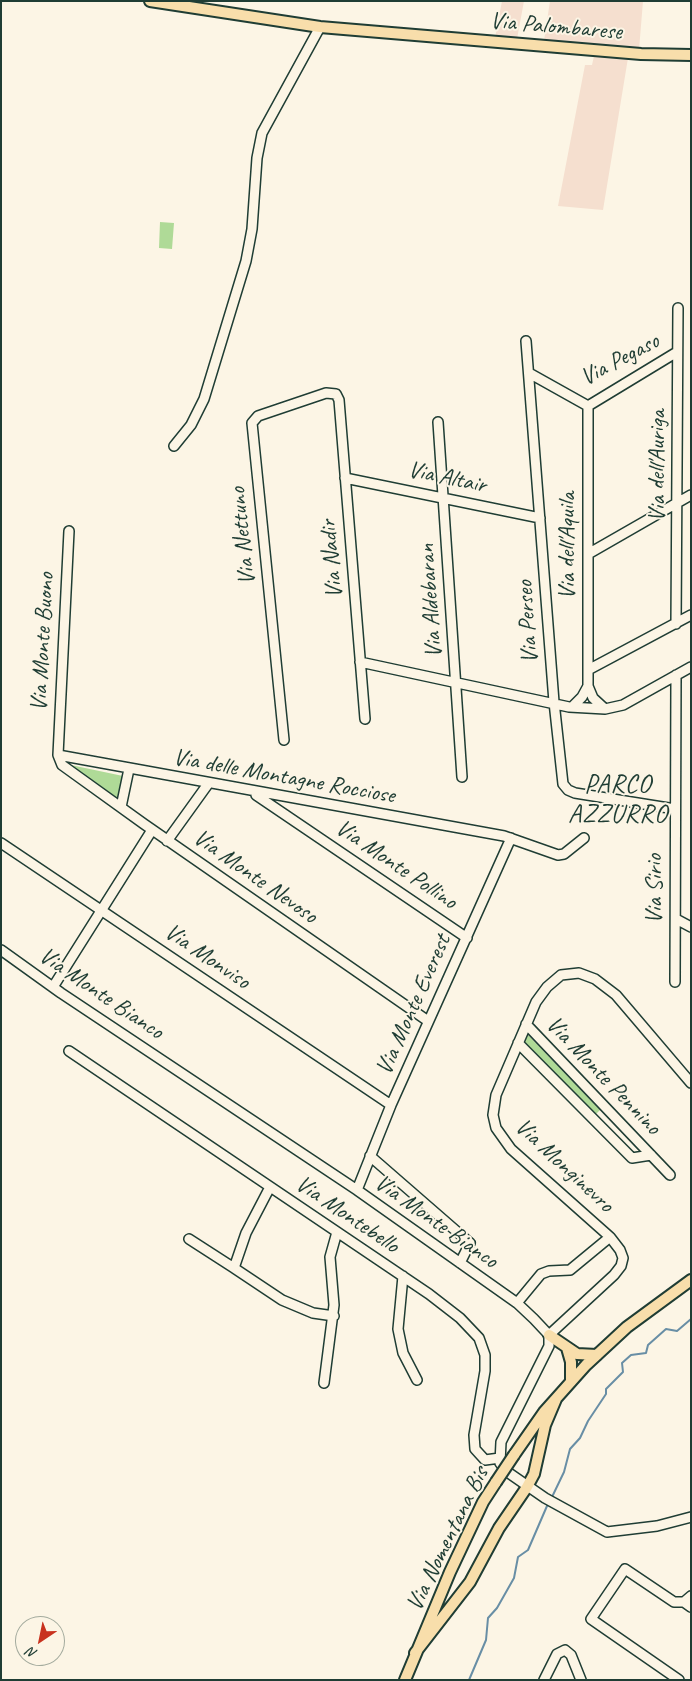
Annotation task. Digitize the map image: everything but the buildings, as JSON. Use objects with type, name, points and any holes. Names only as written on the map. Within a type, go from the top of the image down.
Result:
[{"type":"main road","name":"Via Palombarese","points":[[150,1],[320,27],[641,54],[691,55]]},
{"type":"main road","name":"Via Nomentana Bis","points":[[405,1680],[450,1572],[483,1502],[544,1412],[571,1381],[627,1327],[691,1280]]},
{"type":"main road","points":[[549,1335],[577,1354],[596,1356]]},
{"type":"main road","points":[[567,1348],[571,1362],[571,1381]]},
{"type":"main road","points":[[416,1653],[470,1582],[499,1528],[528,1486],[534,1474],[545,1425],[556,1399]]},
{"type":"street","points":[[174,446],[191,425],[204,399],[246,261],[252,228],[257,158],[262,133],[320,27]]},
{"type":"street","name":"Via dell'Auriga","points":[[676,624],[678,308]]},
{"type":"street","name":"Via Perseo","points":[[526,341],[554,702],[562,781],[566,789],[575,793],[675,809]]},
{"type":"street","name":"Via Pegaso","points":[[529,373],[588,406],[677,352]]},
{"type":"street","name":"Via Nettuno","points":[[284,740],[252,423],[257,416],[322,394],[332,393],[338,396]]},
{"type":"street","name":"Via Nadir","points":[[338,396],[365,719]]},
{"type":"street","name":"Via dell'Aquila","points":[[588,406],[588,686]]},
{"type":"street","name":"Via Aldebaran","points":[[438,422],[462,777]]},
{"type":"street","name":"Via Altair","points":[[345,478],[540,518]]},
{"type":"street","points":[[588,554],[691,495]]},
{"type":"street","name":"Via Monte Buono","points":[[59,759],[69,531]]},
{"type":"street","points":[[588,670],[691,615]]},
{"type":"street","points":[[360,662],[572,707],[605,709],[619,707],[691,667]]},
{"type":"street","name":"Via Sirio","points":[[675,982],[676,675]]},
{"type":"street","points":[[572,707],[582,697],[588,686]]},
{"type":"street","points":[[588,686],[593,698],[605,709]]},
{"type":"street","name":"Via delle Montagne Rocciose","points":[[59,759],[130,769],[512,838],[560,855],[584,838]]},
{"type":"street","name":"Via Monte Nevoso","points":[[59,759],[152,830],[428,1021]]},
{"type":"street","points":[[121,807],[130,769]]},
{"type":"street","points":[[167,840],[208,784]]},
{"type":"street","name":"Via Monte Pollino","points":[[252,792],[467,938]]},
{"type":"street","points":[[53,987],[152,830]]},
{"type":"street","name":"Via Monte Everest","points":[[357,1190],[391,1105],[512,838]]},
{"type":"street","name":"Via Monviso","points":[[1,843],[391,1105]]},
{"type":"street","points":[[676,919],[691,927]]},
{"type":"street","name":"Via Monte Bianco","points":[[1,950],[53,987],[357,1190],[517,1303],[549,1335]]},
{"type":"street","name":"Via Monginevro","points":[[549,1335],[621,1266],[622,1254],[610,1237],[510,1149],[498,1132],[493,1116],[496,1095],[539,997],[553,981],[570,972],[587,975],[610,989],[691,1083]]},
{"type":"street","name":"Via Monte Pennino","points":[[526,1024],[670,1175]]},
{"type":"street","name":"Via Monte Pennino","points":[[518,1043],[632,1158],[651,1155]]},
{"type":"street","name":"Via Montebello","points":[[68,1051],[403,1276],[460,1318],[481,1340],[485,1355],[485,1372],[474,1435],[474,1446],[485,1460],[500,1458]]},
{"type":"street","points":[[370,1156],[470,1243],[460,1263]]},
{"type":"street","points":[[234,1268],[246,1233],[270,1187]]},
{"type":"street","points":[[324,1383],[334,1316],[330,1257],[337,1232]]},
{"type":"street","points":[[517,1303],[540,1274],[549,1271],[570,1270],[610,1237]]},
{"type":"street","points":[[189,1238],[282,1300],[312,1313],[334,1316]]},
{"type":"street","points":[[403,1276],[398,1330],[403,1353],[417,1380]]},
{"type":"street","points":[[549,1335],[547,1353],[505,1432],[500,1447],[500,1463],[506,1471],[607,1532],[657,1526],[691,1517]]},
{"type":"street","points":[[679,1680],[591,1619],[625,1569],[674,1602],[689,1602]]},
{"type":"street","points":[[544,1680],[557,1654],[565,1650],[571,1654],[581,1680]]},
{"type":"shaded area","points":[[502,1],[524,1],[517,39],[495,38]]},
{"type":"shaded area","points":[[550,1],[643,1],[639,50],[544,41]]},
{"type":"shaded area","points":[[594,56],[628,58],[603,210],[558,206],[585,65],[592,65]]},
{"type":"green space","points":[[160,222],[174,223],[172,249],[159,248]]},
{"type":"green space","points":[[66,764],[123,776],[117,802]]},
{"type":"green space","points":[[527,1034],[600,1110],[596,1114],[524,1041]]},
{"type":"waterway","points":[[552,1497],[564,1472],[570,1449],[580,1438],[588,1421],[606,1394],[606,1389],[623,1372],[622,1363],[631,1355],[646,1353],[648,1345],[666,1329],[677,1331],[691,1319]]},
{"type":"waterway","points":[[469,1680],[486,1640],[488,1618],[497,1608],[514,1578],[518,1557],[528,1550],[547,1506]]},
{"type":"district","name":"PARCO AZZURRO","points":[[618,800]]}]
